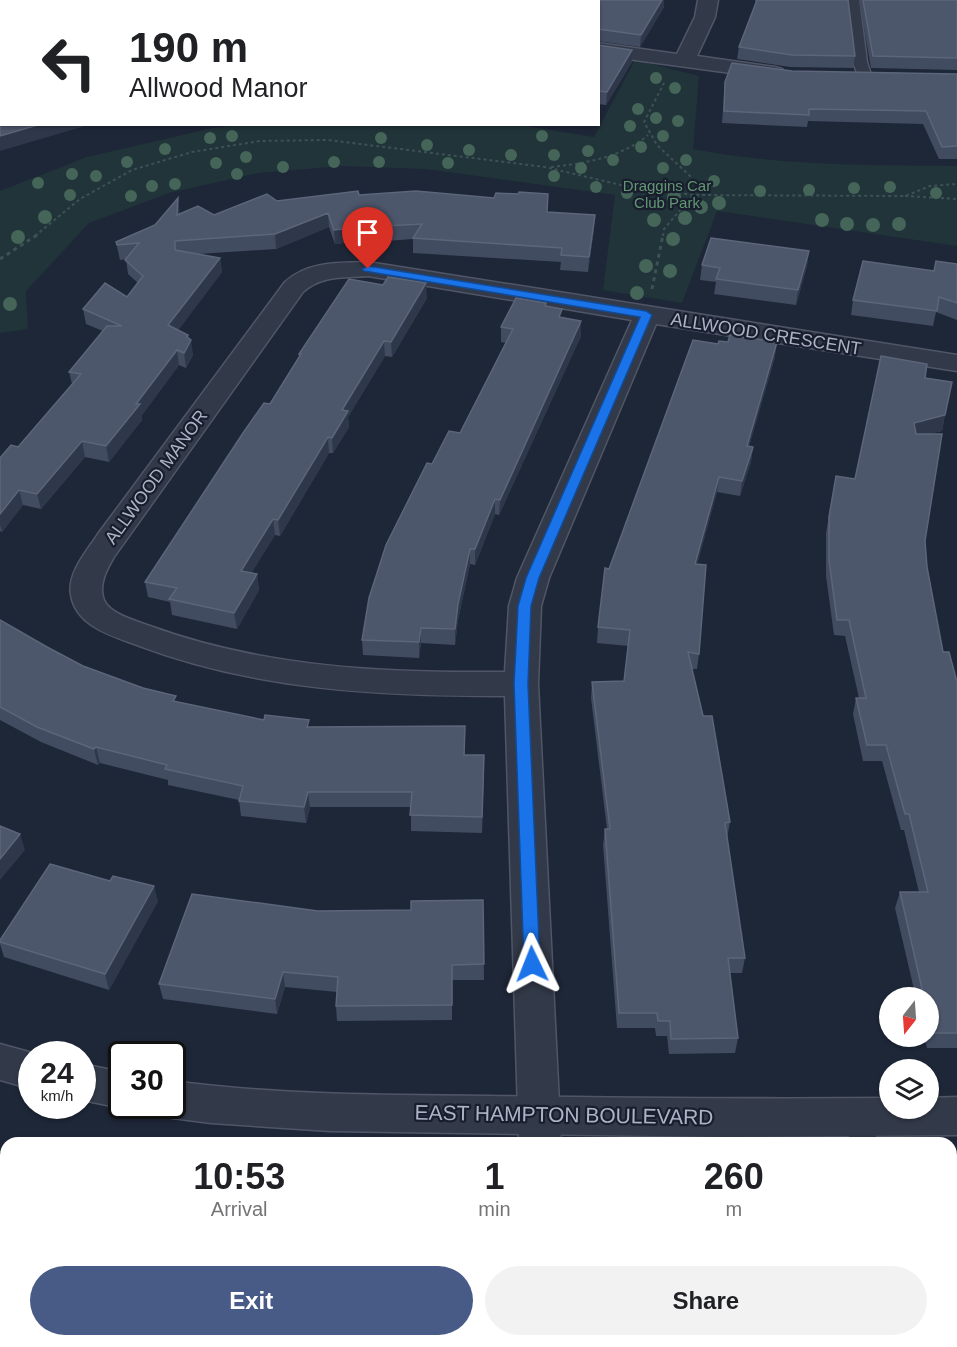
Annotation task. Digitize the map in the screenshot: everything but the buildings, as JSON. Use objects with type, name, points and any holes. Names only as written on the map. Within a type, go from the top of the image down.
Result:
[{"type":"street","points":[[684,61],[705,17],[708,0]]},
{"type":"street","points":[[600,49],[799,75]]},
{"type":"street","points":[[856,77],[888,78]]},
{"type":"street","name":"ALLWOOD MANOR","points":[[521,684],[350,681],[275,671],[212,658],[149,639],[109,621],[89,605],[85,589],[90,572],[109,541],[294,287],[304,278],[343,269],[391,271],[635,313]]},
{"type":"street","name":"ALLWOOD CRESCENT","points":[[539,1130],[521,684],[525,606],[532,578],[635,313],[957,363]]},
{"type":"street","points":[[0,1062],[18,1067]]},
{"type":"street","name":"EAST HAMPTON BOULEVARD","points":[[186,1101],[223,1107],[539,1130],[862,1130],[957,1116]]},
{"type":"lane","points":[[853,0],[860,62],[856,77]]},
{"type":"path","points":[[635,313],[631,298],[649,301],[664,229],[693,195],[696,186],[694,180],[648,135],[644,122],[670,68],[658,67],[662,58]]},
{"type":"path","points":[[545,167],[570,165],[610,156],[636,145],[648,135]]},
{"type":"path","points":[[0,259],[25,244],[80,199],[104,183],[160,160],[223,146],[260,141],[328,140],[424,154],[545,167],[621,184],[693,195],[905,196],[957,199]]},
{"type":"path","points":[[905,196],[916,189],[933,185],[957,184]]},
{"type":"green space","name":"Draggins Car Club Park","points":[[635,60],[699,76],[693,149],[792,162],[957,166],[957,246],[717,211],[682,303],[603,290],[615,195],[426,169],[342,166],[258,173],[169,193],[89,223],[26,291],[28,329],[0,333],[0,191],[87,157],[213,128],[232,126],[525,126],[594,137]]},
{"type":"route","points":[[368,269],[646,315],[532,578],[525,606],[521,684],[532,964]]}]
